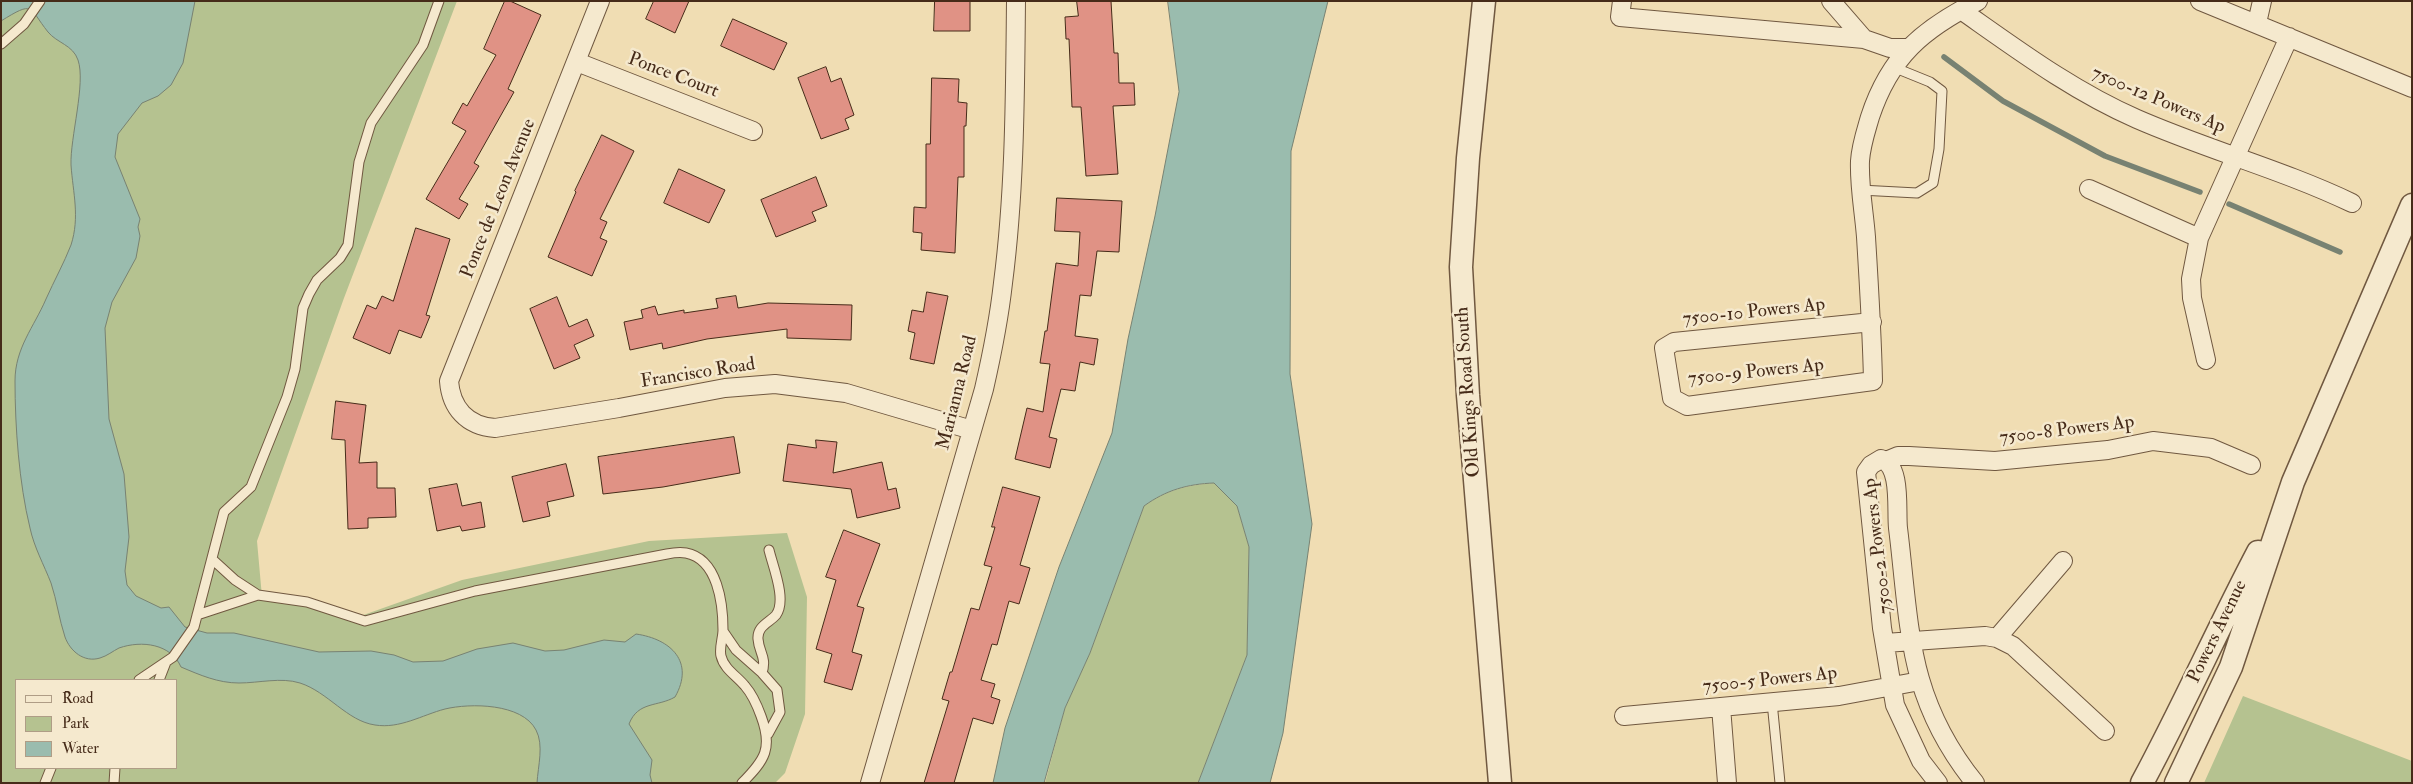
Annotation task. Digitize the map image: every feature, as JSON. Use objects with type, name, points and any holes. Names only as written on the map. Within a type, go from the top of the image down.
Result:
[{"type":"street","name":"Ponce de Leon Avenue","points":[[460,413],[450,394],[449,381],[600,1]]},
{"type":"street","name":"Marianna Road","points":[[870,783],[984,388],[1004,283],[1014,147],[1016,1]]},
{"type":"street","name":"Old Kings Road South","points":[[1484,1],[1468,158],[1461,267],[1468,395],[1500,783]]},
{"type":"street","points":[[1622,1],[1620,17],[1864,39],[1890,48],[1908,48]]},
{"type":"street","points":[[1831,1],[1864,39]]},
{"type":"street","points":[[1872,322],[1860,190],[1860,159],[1863,139],[1878,93],[1893,66],[1908,48],[1960,10],[1978,1]]},
{"type":"street","points":[[2200,1],[2412,88]]},
{"type":"street","points":[[2257,23],[2262,1]]},
{"type":"street","name":"7500-12 Powers Ap","points":[[1960,10],[2055,76],[2094,99],[2138,120],[2352,203]]},
{"type":"street","points":[[2206,360],[2192,298],[2191,279],[2199,238],[2290,37]]},
{"type":"street","name":"Ponce Court","points":[[577,62],[753,131]]},
{"type":"street","points":[[2089,189],[2199,238]]},
{"type":"street","name":"Powers Avenue","points":[[2142,783],[2293,482],[2412,204]]},
{"type":"street","name":"7500-10 Powers Ap","points":[[1667,371],[1664,348],[1674,342],[1872,322]]},
{"type":"street","name":"7500-9 Powers Ap","points":[[1667,371],[1672,398],[1687,406],[1874,381],[1872,322]]},
{"type":"street","name":"Francisco Road","points":[[460,413],[484,427],[495,428],[619,408],[724,388],[775,384],[846,393],[972,430]]},
{"type":"street","name":"7500-8 Powers Ap","points":[[1886,461],[1898,456],[1995,461],[2108,450],[2153,441],[2211,448],[2251,464]]},
{"type":"street","name":"7500-2 Powers Ap","points":[[1938,783],[1921,761],[1901,720],[1892,685],[1885,643],[1866,472],[1876,461],[1881,459],[1886,461],[1895,473],[1898,525],[1912,642],[1920,680],[1948,746],[1975,783]]},
{"type":"street","name":"Powers Avenue","points":[[2176,783],[2230,667],[2293,482]]},
{"type":"street","points":[[1997,638],[2063,561]]},
{"type":"street","points":[[1885,643],[1985,636],[1997,638],[2013,646],[2104,730]]},
{"type":"street","name":"7500-5 Powers Ap","points":[[1624,716],[1839,696],[1920,680]]},
{"type":"street","points":[[1721,707],[1727,783]]},
{"type":"lane","points":[[1,44],[24,24],[40,1]]},
{"type":"lane","points":[[160,679],[169,660],[194,628],[224,512],[251,486],[287,396],[295,369],[303,308],[309,294],[317,280],[340,258],[348,245],[359,162],[372,123],[423,45],[438,1]]},
{"type":"lane","points":[[1860,190],[1917,193],[1933,183],[1939,149],[1942,91],[1930,82],[1893,66]]},
{"type":"lane","points":[[762,673],[766,663],[758,638],[762,626],[776,614],[780,593],[769,550]]},
{"type":"lane","points":[[197,615],[258,596],[307,602],[365,621],[475,591],[667,554],[686,553],[702,562],[714,576],[722,603],[723,631],[721,656],[729,670],[745,686],[756,702],[768,734]]},
{"type":"lane","points":[[212,559],[235,580],[258,596]]},
{"type":"lane","points":[[723,631],[736,650],[762,673],[777,690],[780,712],[768,734],[766,747],[758,767],[742,783]]},
{"type":"lane","points":[[140,679],[169,660]]},
{"type":"lane","points":[[1772,702],[1780,783]]},
{"type":"lane","points":[[45,783],[50,769]]},
{"type":"lane","points":[[114,783],[115,769]]},
{"type":"green space","points":[[1,1],[457,1],[344,298],[257,541],[262,597],[355,618],[462,580],[649,541],[787,533],[807,597],[805,714],[785,773],[775,783],[1,783]]},
{"type":"green space","points":[[1214,483],[1237,506],[1249,547],[1247,655],[1198,783],[1045,783],[1065,708],[1090,653],[1144,506],[1152,500],[1177,489]]},
{"type":"green space","points":[[2243,696],[2412,761],[2412,783],[2204,783]]},
{"type":"water","points":[[1,1],[195,1],[183,63],[171,85],[158,96],[142,103],[118,134],[115,157],[140,219],[138,227],[140,236],[136,258],[112,302],[105,328],[109,419],[124,474],[129,537],[125,571],[127,585],[136,596],[161,608],[169,607],[185,627],[207,633],[234,633],[319,652],[371,651],[394,655],[413,662],[443,661],[477,649],[513,643],[545,651],[564,650],[604,640],[625,642],[636,634],[649,637],[660,641],[676,654],[681,663],[682,673],[681,684],[675,697],[643,708],[638,711],[629,724],[652,760],[650,775],[652,783],[537,783],[540,742],[536,730],[529,721],[519,714],[508,710],[481,706],[456,707],[393,725],[375,725],[355,718],[310,687],[293,681],[231,683],[216,680],[181,667],[170,653],[146,644],[119,648],[105,656],[94,659],[78,655],[70,647],[65,637],[51,583],[34,542],[26,511],[18,455],[15,381],[18,358],[26,338],[65,258],[74,235],[75,215],[71,154],[79,96],[80,70],[76,55],[69,47],[48,32],[30,9],[20,10],[1,21]]},
{"type":"water","points":[[1168,1],[1328,1],[1291,151],[1290,374],[1312,524],[1283,733],[1270,783],[1198,783],[1247,655],[1249,547],[1237,506],[1214,483],[1195,485],[1169,492],[1144,506],[1090,653],[1065,708],[1044,783],[993,783],[1005,728],[1059,567],[1112,433],[1128,339],[1155,216],[1179,92]]},
{"type":"building","points":[[505,1],[510,1],[541,15],[508,89],[514,92],[474,163],[479,166],[459,199],[468,204],[459,219],[426,199],[466,131],[452,123],[463,103],[467,106],[496,55],[484,49]]},
{"type":"building","points":[[654,1],[689,1],[675,33],[646,19]]},
{"type":"building","points":[[935,1],[970,1],[970,31],[934,31]]},
{"type":"building","points":[[1077,1],[1111,1],[1114,53],[1118,53],[1119,83],[1134,83],[1135,105],[1113,106],[1118,174],[1086,176],[1081,107],[1072,107],[1069,39],[1066,39],[1065,17],[1078,16]]},
{"type":"building","points":[[733,19],[787,43],[774,70],[721,46]]},
{"type":"building","points":[[826,67],[831,82],[841,78],[854,115],[845,119],[849,129],[821,139],[798,78]]},
{"type":"building","points":[[932,78],[959,79],[958,102],[967,103],[966,126],[964,126],[964,177],[958,177],[955,253],[921,250],[922,233],[913,232],[914,207],[926,208],[926,144],[930,144]]},
{"type":"building","points":[[602,135],[634,151],[600,219],[607,222],[600,238],[607,241],[592,276],[548,257],[575,191]]},
{"type":"building","points":[[679,169],[725,190],[709,223],[664,203]]},
{"type":"building","points":[[816,177],[827,206],[812,212],[816,221],[776,237],[761,200]]},
{"type":"building","points":[[1057,198],[1122,201],[1119,252],[1097,251],[1091,296],[1080,295],[1075,336],[1098,339],[1094,365],[1080,362],[1075,391],[1061,389],[1049,437],[1057,439],[1050,468],[1015,459],[1027,408],[1043,412],[1050,364],[1040,363],[1045,331],[1047,331],[1056,263],[1078,266],[1080,232],[1055,231]]},
{"type":"building","points":[[416,228],[450,239],[426,315],[430,316],[421,338],[399,330],[390,354],[353,338],[367,305],[376,309],[382,296],[393,301]]},
{"type":"building","points":[[927,292],[948,296],[934,364],[910,359],[915,333],[908,331],[912,310],[923,312]]},
{"type":"building","points":[[736,296],[738,308],[768,303],[852,305],[851,340],[787,338],[787,329],[707,339],[663,349],[662,343],[630,350],[624,322],[643,318],[641,310],[655,306],[658,315],[684,310],[684,313],[718,308],[716,299]]},
{"type":"building","points":[[557,297],[569,327],[587,319],[594,336],[574,345],[580,358],[554,369],[530,309]]},
{"type":"building","points":[[336,401],[366,405],[359,463],[377,462],[377,488],[395,488],[396,517],[368,518],[368,528],[348,529],[345,440],[332,439]]},
{"type":"building","points":[[734,437],[740,473],[663,487],[603,494],[598,457]]},
{"type":"building","points":[[816,440],[837,442],[833,473],[882,462],[888,490],[896,488],[900,508],[857,518],[851,489],[783,481],[788,444],[816,448]]},
{"type":"building","points":[[566,464],[574,496],[547,502],[550,516],[523,522],[512,477]]},
{"type":"building","points":[[457,484],[462,506],[481,502],[485,527],[462,531],[460,526],[437,531],[429,489]]},
{"type":"building","points":[[1003,487],[1040,497],[1020,565],[1030,568],[1019,604],[1009,601],[997,645],[992,644],[981,680],[995,684],[991,697],[1000,700],[993,724],[973,718],[954,783],[924,783],[949,701],[942,699],[950,672],[952,672],[971,608],[979,610],[992,567],[984,565],[995,527],[992,527]]},
{"type":"building","points":[[844,530],[880,544],[857,606],[864,608],[852,652],[862,655],[852,690],[824,682],[832,654],[816,649],[836,580],[826,577]]},
{"type":"waterway","points":[[1944,57],[2003,101],[2105,156],[2200,192]]},
{"type":"waterway","points":[[2229,204],[2340,252]]}]
